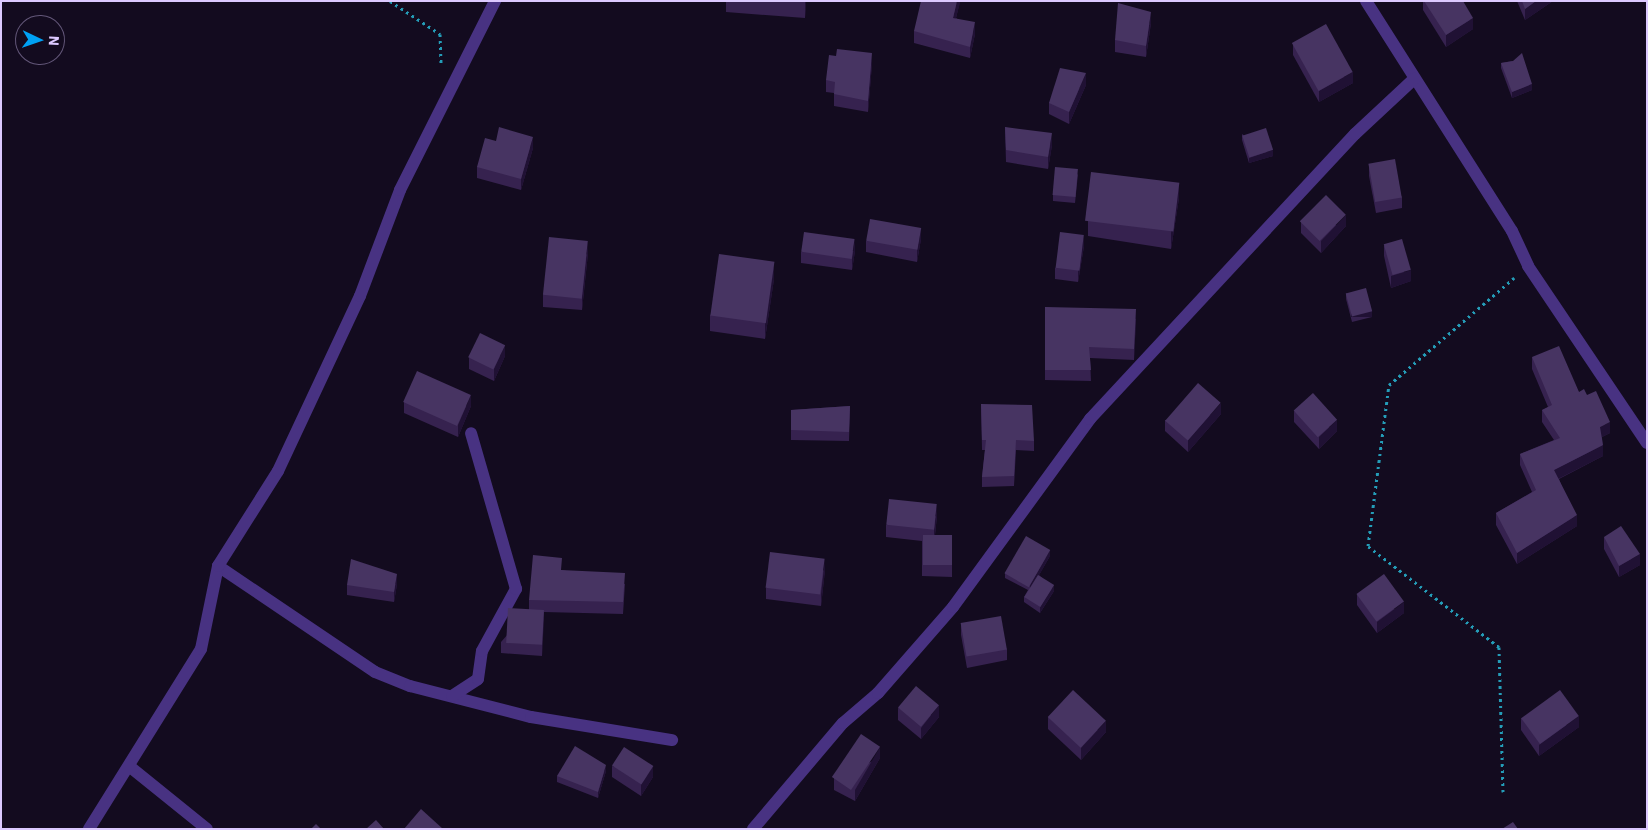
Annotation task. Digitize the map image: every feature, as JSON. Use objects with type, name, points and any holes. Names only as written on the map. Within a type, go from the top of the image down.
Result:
[{"type":"street","points":[[89,829],[201,649],[218,566],[278,471],[360,296],[400,190],[495,1]]},
{"type":"street","points":[[1366,1],[1512,231],[1528,266],[1647,443]]},
{"type":"street","points":[[753,829],[843,723],[878,693],[953,607],[1090,419],[1355,134],[1414,79]]},
{"type":"street","points":[[452,696],[478,679],[482,651],[516,589],[471,433]]},
{"type":"street","points":[[218,566],[375,672],[452,696],[539,718],[672,740]]},
{"type":"street","points":[[129,766],[207,829]]},
{"type":"path","points":[[390,1],[440,34],[441,70]]},
{"type":"path","points":[[1503,792],[1499,647],[1368,546],[1389,385],[1528,266]]},
{"type":"building","points":[[921,1],[957,1],[953,18],[975,22],[970,47],[914,31]]},
{"type":"building","points":[[1424,1],[1463,1],[1473,18],[1446,35]]},
{"type":"building","points":[[1522,1],[1536,1],[1525,9]]},
{"type":"building","points":[[1118,3],[1151,12],[1146,46],[1115,40]]},
{"type":"building","points":[[1326,24],[1353,72],[1319,91],[1292,43]]},
{"type":"building","points":[[837,49],[872,53],[868,101],[834,94],[835,82],[826,80],[829,55],[836,56]]},
{"type":"building","points":[[1522,53],[1532,84],[1512,92],[1501,63],[1513,61]]},
{"type":"building","points":[[1060,68],[1086,73],[1069,112],[1049,103]]},
{"type":"building","points":[[499,127],[533,137],[521,179],[477,167],[485,138],[496,141]]},
{"type":"building","points":[[1005,127],[1052,133],[1048,157],[1006,150]]},
{"type":"building","points":[[1266,128],[1273,150],[1249,158],[1242,136]]},
{"type":"building","points":[[1395,159],[1402,197],[1375,202],[1368,164]]},
{"type":"building","points":[[1055,167],[1078,169],[1075,197],[1053,195]]},
{"type":"building","points":[[1091,172],[1179,183],[1173,231],[1085,221]]},
{"type":"building","points":[[1326,195],[1346,215],[1320,241],[1300,221]]},
{"type":"building","points":[[870,219],[921,228],[917,250],[866,241]]},
{"type":"building","points":[[804,232],[855,239],[852,259],[801,252]]},
{"type":"building","points":[[1060,232],[1084,235],[1079,271],[1056,268]]},
{"type":"building","points":[[549,237],[588,241],[582,299],[543,295]]},
{"type":"building","points":[[1402,239],[1411,270],[1393,275],[1384,244]]},
{"type":"building","points":[[719,254],[774,262],[766,323],[710,315]]},
{"type":"building","points":[[1366,288],[1372,311],[1352,317],[1346,293]]},
{"type":"building","points":[[1045,307],[1136,309],[1134,349],[1089,347],[1091,370],[1045,370]]},
{"type":"building","points":[[480,333],[505,345],[493,370],[468,357]]},
{"type":"building","points":[[1559,346],[1579,392],[1584,389],[1587,395],[1596,391],[1610,422],[1600,427],[1603,445],[1554,470],[1577,515],[1517,553],[1496,513],[1536,490],[1520,454],[1560,438],[1542,410],[1552,405],[1532,357]]},
{"type":"building","points":[[417,371],[471,395],[457,426],[403,402]]},
{"type":"building","points":[[1198,383],[1221,403],[1188,440],[1165,421]]},
{"type":"building","points":[[1313,393],[1337,420],[1318,437],[1294,410]]},
{"type":"building","points":[[981,404],[1032,405],[1034,441],[1016,440],[1014,476],[982,477],[986,440],[982,440]]},
{"type":"building","points":[[850,406],[849,432],[791,430],[791,410]]},
{"type":"building","points":[[889,499],[937,504],[934,530],[886,525]]},
{"type":"building","points":[[1621,526],[1640,554],[1619,566],[1604,537]]},
{"type":"building","points":[[923,535],[952,535],[952,565],[923,565]]},
{"type":"building","points":[[1026,536],[1050,550],[1029,587],[1004,573]]},
{"type":"building","points":[[770,552],[825,559],[820,594],[766,588]]},
{"type":"building","points":[[533,555],[562,558],[561,570],[625,573],[623,602],[529,600]]},
{"type":"building","points":[[351,559],[397,574],[394,592],[347,585]]},
{"type":"building","points":[[1384,574],[1404,602],[1376,621],[1356,594]]},
{"type":"building","points":[[1038,575],[1054,585],[1040,607],[1024,597]]},
{"type":"building","points":[[508,608],[544,610],[542,645],[506,643]]},
{"type":"building","points":[[1001,616],[1007,649],[967,657],[961,623]]},
{"type":"building","points":[[916,686],[939,705],[921,727],[898,707]]},
{"type":"building","points":[[1073,690],[1106,721],[1081,748],[1048,717]]},
{"type":"building","points":[[1560,690],[1579,716],[1540,744],[1521,718]]},
{"type":"building","points":[[861,734],[880,747],[851,790],[832,777]]},
{"type":"building","points":[[575,746],[606,765],[598,792],[557,776]]},
{"type":"building","points":[[624,747],[653,766],[641,785],[612,765]]},
{"type":"building","points":[[421,809],[443,829],[404,829]]},
{"type":"building","points":[[376,820],[384,829],[366,829]]},
{"type":"building","points":[[1513,822],[1518,829],[1502,829]]},
{"type":"building","points":[[316,824],[321,829],[311,829]]}]
